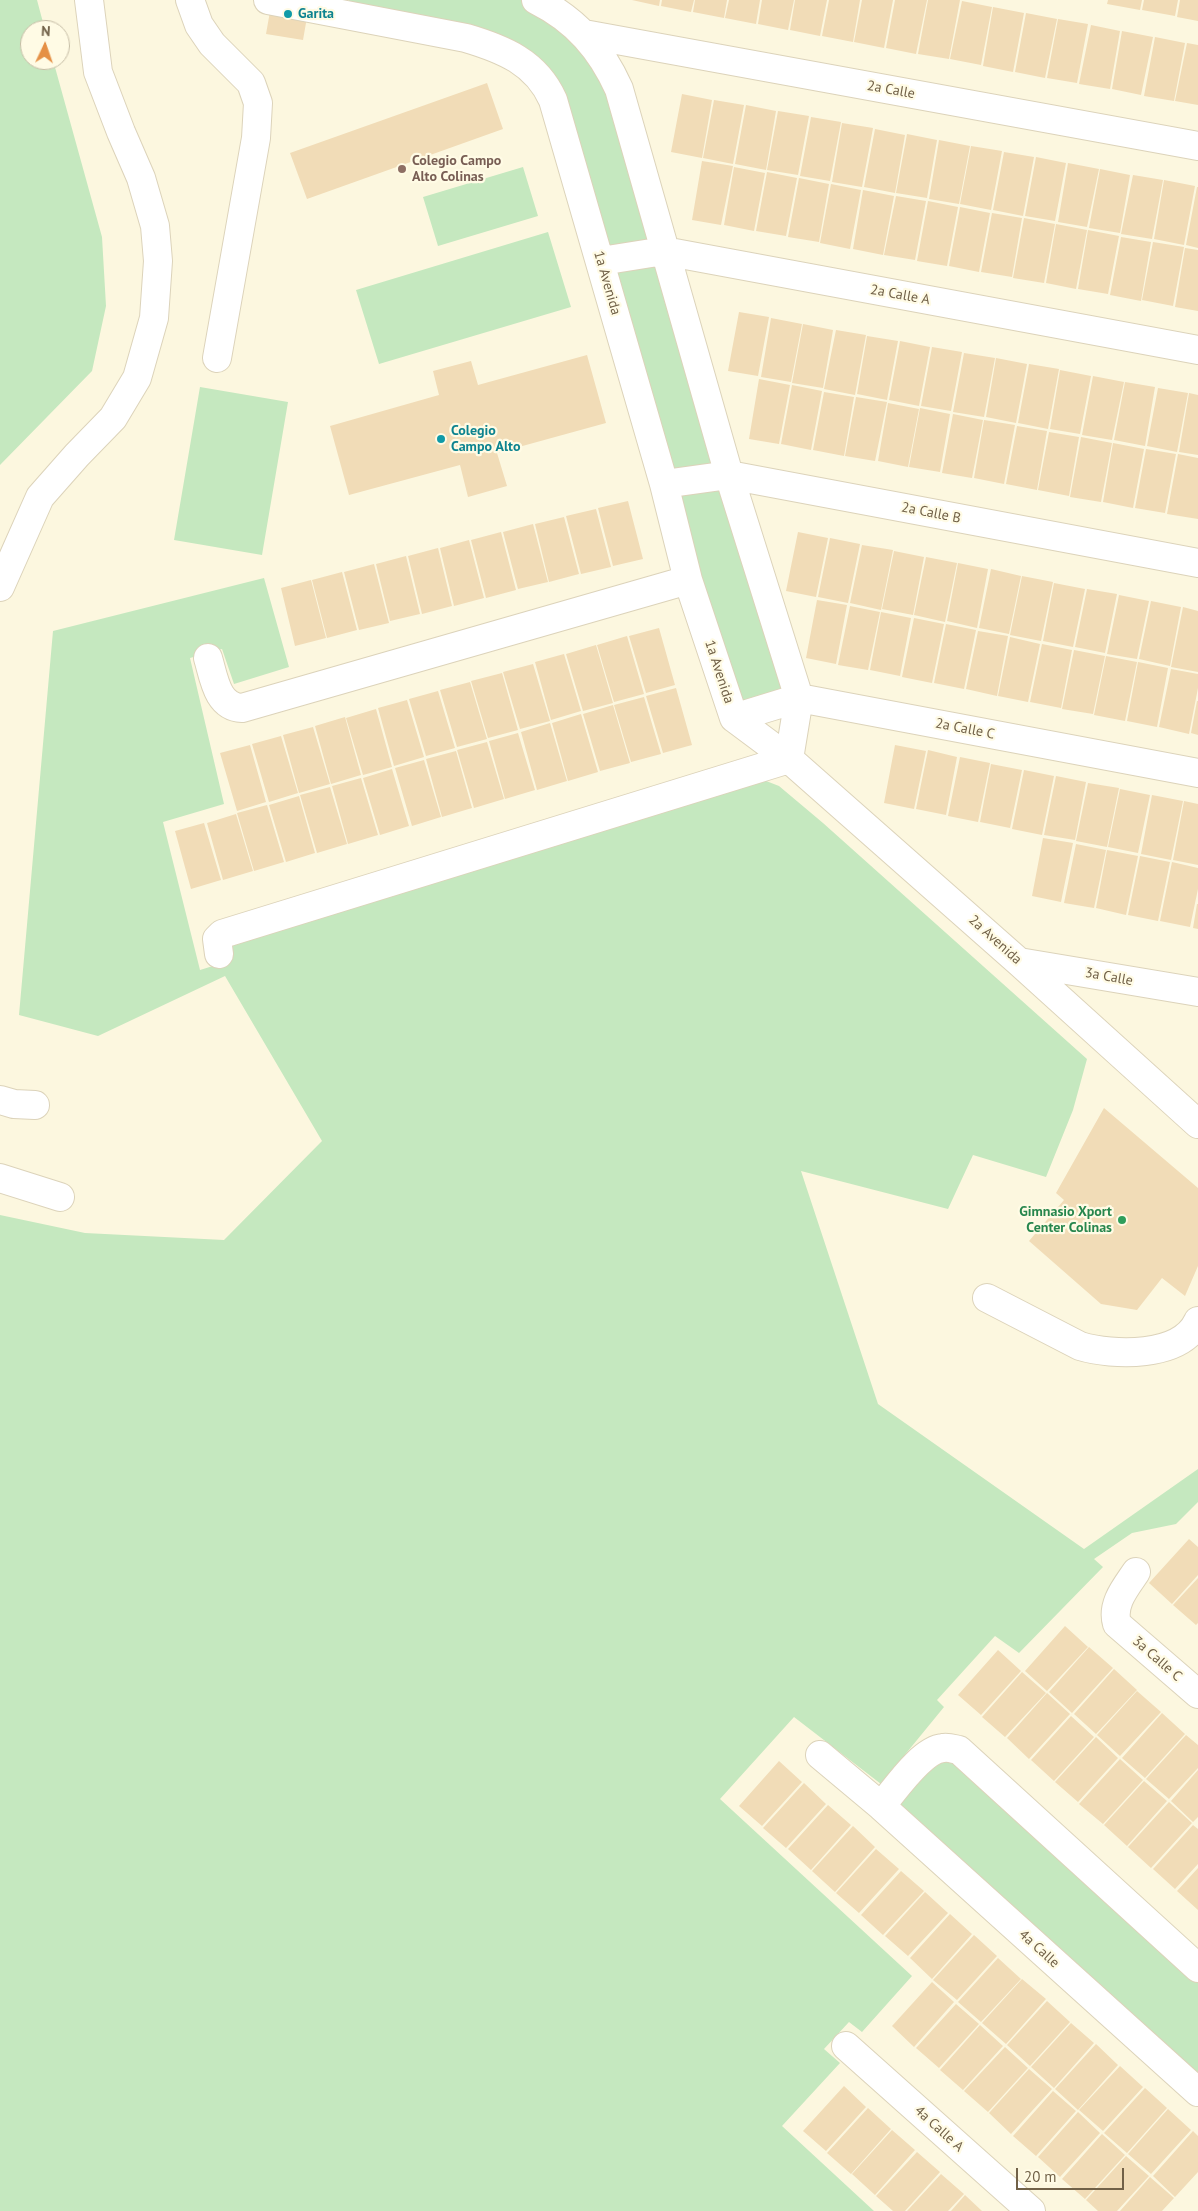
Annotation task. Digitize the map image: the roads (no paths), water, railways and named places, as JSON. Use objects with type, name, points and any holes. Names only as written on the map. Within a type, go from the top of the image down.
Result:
[{"type":"street","points":[[0,587],[40,498],[76,455],[113,418],[137,378],[154,318],[158,261],[155,226],[141,178],[98,72],[89,0]]},
{"type":"street","points":[[190,0],[199,25],[212,44],[251,83],[258,103],[256,138],[217,358]]},
{"type":"street","name":"1a Avenida","points":[[268,0],[348,7],[466,38],[492,46],[529,65],[540,77],[553,100],[664,484],[688,580],[734,718],[789,759]]},
{"type":"street","points":[[220,944],[789,759],[799,698],[729,475],[619,89],[600,53],[584,34],[556,10],[536,0]]},
{"type":"street","name":"2a Calle","points":[[584,34],[1198,146]]},
{"type":"street","name":"2a Calle A","points":[[601,261],[664,252],[1198,350]]},
{"type":"street","name":"2a Calle B","points":[[664,484],[729,475],[1198,563]]},
{"type":"street","points":[[208,658],[220,694],[227,704],[235,708],[242,708],[688,580]]},
{"type":"street","name":"2a Calle C","points":[[734,718],[799,698],[1198,773]]},
{"type":"street","name":"2a Avenida","points":[[789,759],[1019,962],[1198,1124]]},
{"type":"street","name":"3a Calle","points":[[1019,962],[1198,992]]},
{"type":"street","points":[[0,1100],[14,1104],[35,1105]]},
{"type":"street","points":[[0,1178],[60,1197]]},
{"type":"street","points":[[987,1298],[1080,1346],[1096,1350],[1131,1352],[1160,1348],[1184,1338],[1191,1332],[1198,1321]]},
{"type":"street","name":"3a Calle C","points":[[1136,1572],[1115,1609],[1117,1624],[1198,1694]]},
{"type":"street","points":[[881,1806],[921,1760],[933,1751],[944,1748],[959,1750],[1198,1968]]},
{"type":"street","name":"4a Calle","points":[[820,1755],[881,1806],[1198,2092]]},
{"type":"street","name":"4a Calle A","points":[[846,2046],[1031,2211]]},
{"type":"place","name":"Garita","points":[[288,14]]},
{"type":"place","name":"Colegio Campo Alto Colinas","points":[[402,169]]},
{"type":"place","name":"Colegio Campo Alto","points":[[441,439]]},
{"type":"place","name":"Gimnasio Xport Center Colinas","points":[[1122,1220]]}]
